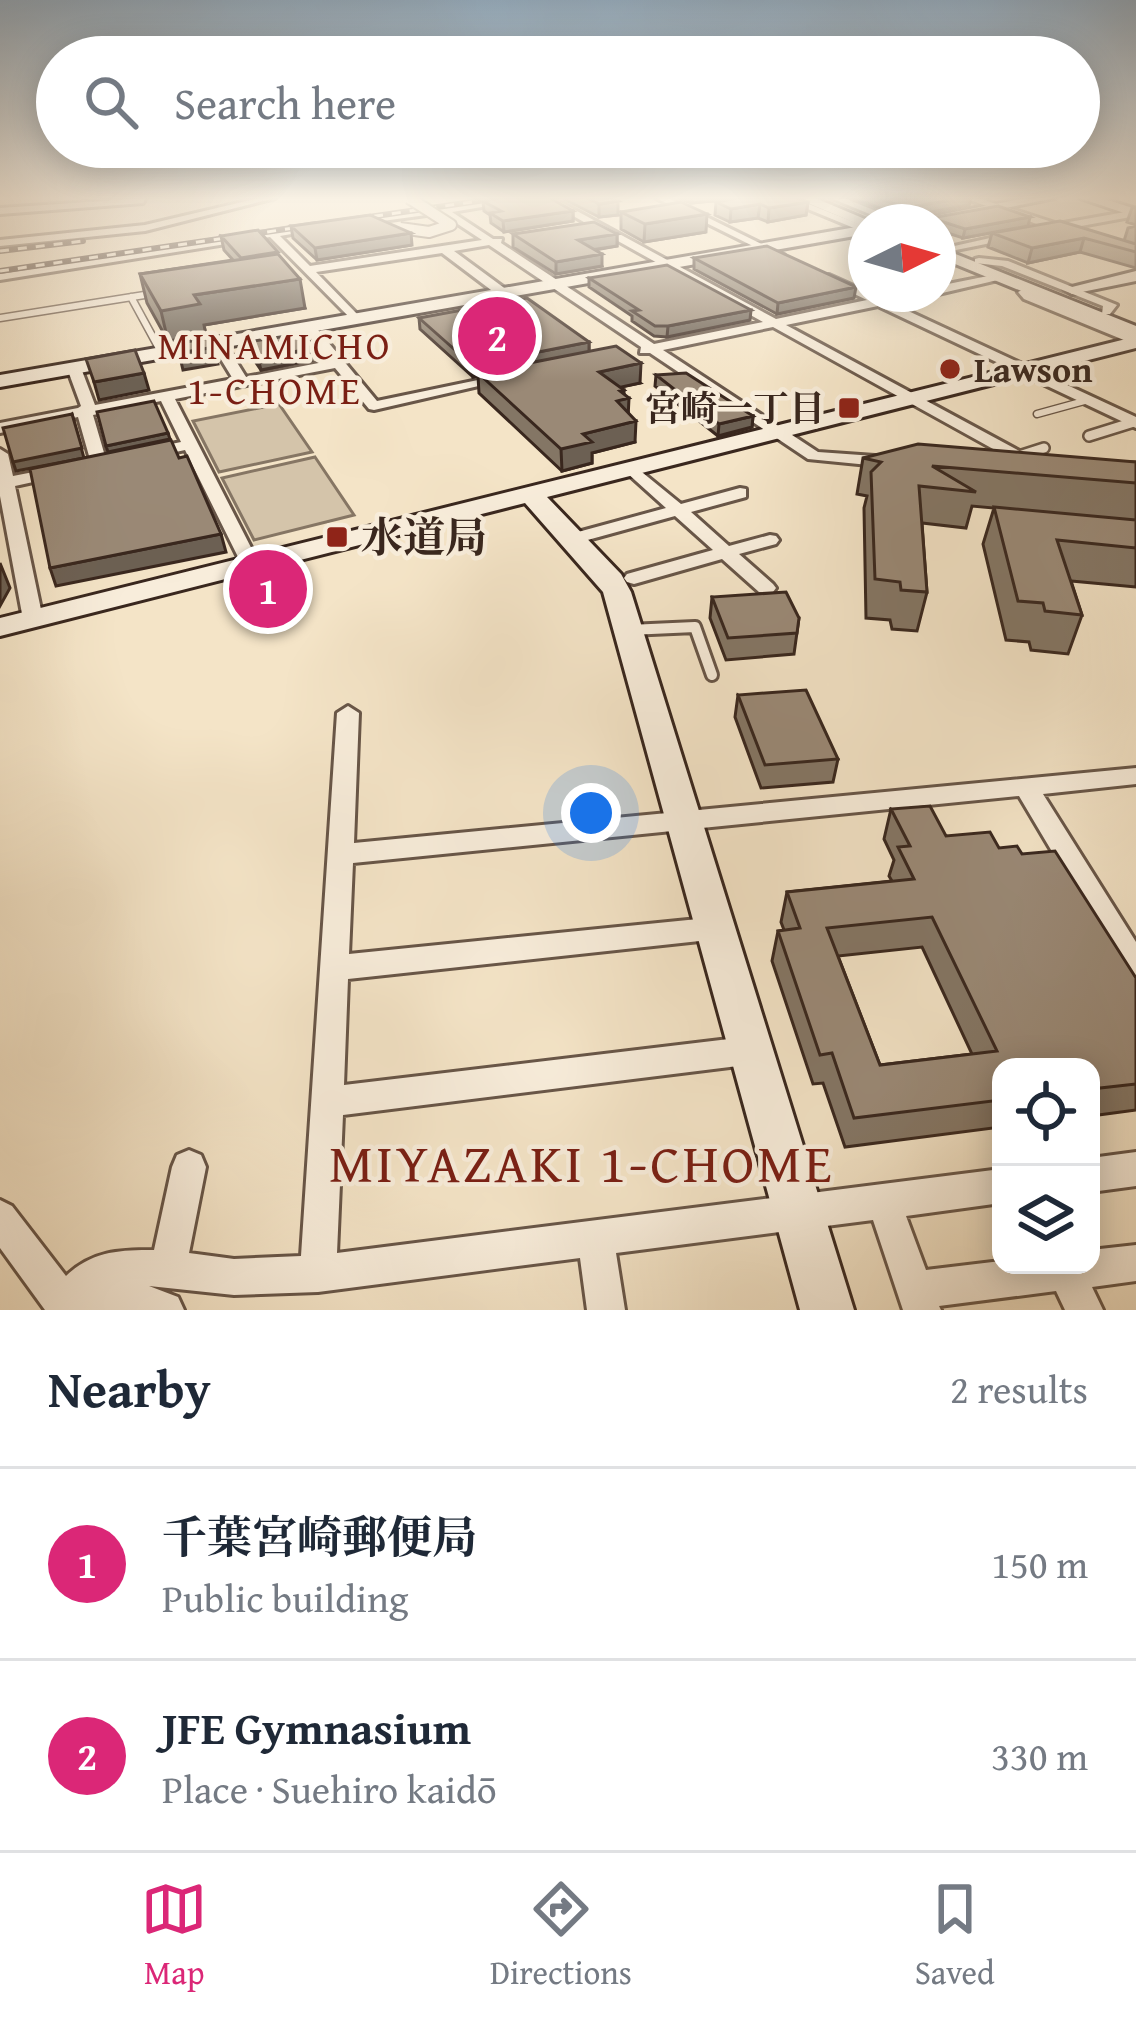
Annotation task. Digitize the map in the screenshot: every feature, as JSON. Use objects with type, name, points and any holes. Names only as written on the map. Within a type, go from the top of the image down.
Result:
[{"type":"street","points":[[0,277],[110,259]]},
{"type":"street","points":[[298,259],[356,319]]},
{"type":"street","points":[[309,270],[378,259]]},
{"type":"street","points":[[457,259],[503,293]]},
{"type":"street","points":[[519,259],[814,456],[909,464]]},
{"type":"street","points":[[658,259],[1052,475],[1004,471]]},
{"type":"street","points":[[0,380],[701,259]]},
{"type":"street","points":[[789,259],[803,266]]},
{"type":"street","points":[[962,259],[1136,332]]},
{"type":"street","points":[[973,259],[1136,323]]},
{"type":"street","points":[[979,261],[1004,262],[1112,305],[1106,310]]},
{"type":"street","points":[[822,275],[848,288]]},
{"type":"street","points":[[1072,289],[1136,276]]},
{"type":"street","points":[[956,286],[998,277]]},
{"type":"street","points":[[1030,290],[1024,292],[1136,342]]},
{"type":"street","points":[[629,354],[848,308]]},
{"type":"street","points":[[899,312],[1135,422]]},
{"type":"street","points":[[309,327],[374,406],[513,377]]},
{"type":"street","points":[[0,627],[1136,342]]},
{"type":"street","points":[[218,343],[242,382]]},
{"type":"street","points":[[0,428],[338,363]]},
{"type":"street","points":[[74,368],[88,406],[84,411]]},
{"type":"street","points":[[166,397],[251,566]]},
{"type":"street","points":[[84,411],[99,464]]},
{"type":"street","points":[[3,483],[189,445]]},
{"type":"street","points":[[0,454],[33,619]]},
{"type":"street","points":[[632,469],[766,588]]},
{"type":"street","points":[[573,539],[740,493]]},
{"type":"street","points":[[531,494],[611,580],[718,928],[827,1310]]},
{"type":"street","points":[[634,578],[770,539]]},
{"type":"street","points":[[318,1274],[348,713]]},
{"type":"street","points":[[341,854],[1026,787],[1132,783]]},
{"type":"street","points":[[1026,787],[1136,967]]},
{"type":"street","points":[[334,968],[718,928]]},
{"type":"street","points":[[328,1102],[754,1050]]},
{"type":"street","points":[[168,1268],[189,1167]]},
{"type":"street","points":[[1100,1173],[1136,1168]]},
{"type":"street","points":[[66,1307],[94,1275],[115,1268],[168,1268],[234,1277],[318,1274],[992,1187]]},
{"type":"street","points":[[884,1202],[918,1300],[1055,1274]]},
{"type":"street","points":[[0,1218],[66,1307]]},
{"type":"street","points":[[596,1240],[606,1310]]},
{"type":"street","points":[[1100,1268],[1136,1263]]},
{"type":"street","points":[[1067,1274],[1084,1310]]},
{"type":"street","points":[[66,1307],[117,1301],[148,1303],[165,1310]]},
{"type":"lane","points":[[286,273],[309,270]]},
{"type":"lane","points":[[0,317],[176,290]]},
{"type":"lane","points":[[131,297],[161,352]]},
{"type":"lane","points":[[1036,414],[1088,400]]},
{"type":"lane","points":[[1089,436],[1135,422]]},
{"type":"lane","points":[[1018,457],[1044,448]]},
{"type":"lane","points":[[628,630],[695,627],[712,675]]},
{"type":"shaded area","points":[[279,404],[312,452],[219,472],[193,421]]},
{"type":"shaded area","points":[[315,457],[354,515],[254,540],[222,478]]},
{"type":"building","points":[[243,259],[283,259],[300,279],[194,295],[200,304],[161,311],[140,274]]},
{"type":"building","points":[[696,259],[796,259],[848,283],[848,289],[778,303]]},
{"type":"building","points":[[667,265],[751,310],[655,326],[589,278]]},
{"type":"building","points":[[527,298],[589,342],[472,365],[419,318]]},
{"type":"building","points":[[299,334],[310,349],[258,358],[248,342]]},
{"type":"building","points":[[209,338],[215,347],[179,353],[174,344]]},
{"type":"building","points":[[616,346],[641,363],[599,372],[624,390],[620,391],[629,398],[617,401],[636,421],[583,434],[592,442],[561,449],[478,373]]},
{"type":"building","points":[[135,350],[144,373],[94,382],[86,359]]},
{"type":"building","points":[[686,373],[753,416],[719,424],[656,375]]},
{"type":"building","points":[[154,401],[168,433],[106,446],[97,412]]},
{"type":"building","points":[[72,414],[82,448],[13,462],[3,428]]},
{"type":"building","points":[[171,440],[179,458],[187,456],[221,534],[50,568],[30,469]]},
{"type":"building","points":[[918,444],[1136,462],[1136,483],[932,466],[976,492],[919,486],[927,592],[901,590],[900,582],[875,579],[871,472],[881,462],[863,458]]},
{"type":"building","points":[[994,507],[1136,520],[1136,548],[1057,540],[1082,615],[1045,611],[1043,603],[1018,601]]},
{"type":"building","points":[[786,592],[799,618],[797,633],[728,638],[712,597]]},
{"type":"building","points":[[806,690],[838,759],[765,765],[738,695]]},
{"type":"building","points":[[930,806],[946,836],[990,832],[999,848],[1017,846],[1022,854],[1055,851],[1136,978],[1136,1084],[1100,1088],[1100,1058],[992,1058],[992,1101],[854,1118],[832,1053],[820,1055],[778,931],[800,928],[787,892],[914,879],[898,847],[910,846],[891,809]],"holes":[[[932,917],[997,1051],[880,1065],[827,928]]]},
{"type":"railway","points":[[0,271],[81,259]]},
{"type":"place","name":"JFE Gymnasium","points":[[497,336]]},
{"type":"place","name":"Lawson","points":[[950,369]]},
{"type":"place","name":"宮崎一丁目","points":[[849,408]]},
{"type":"place","name":"水道局","points":[[337,537]]},
{"type":"place","name":"千葉宮崎郵便局","points":[[268,589]]},
{"type":"district","name":"MINAMICHO 1-CHOME","points":[[275,368]]},
{"type":"district","name":"MIYAZAKI 1-CHOME","points":[[582,1163]]}]
